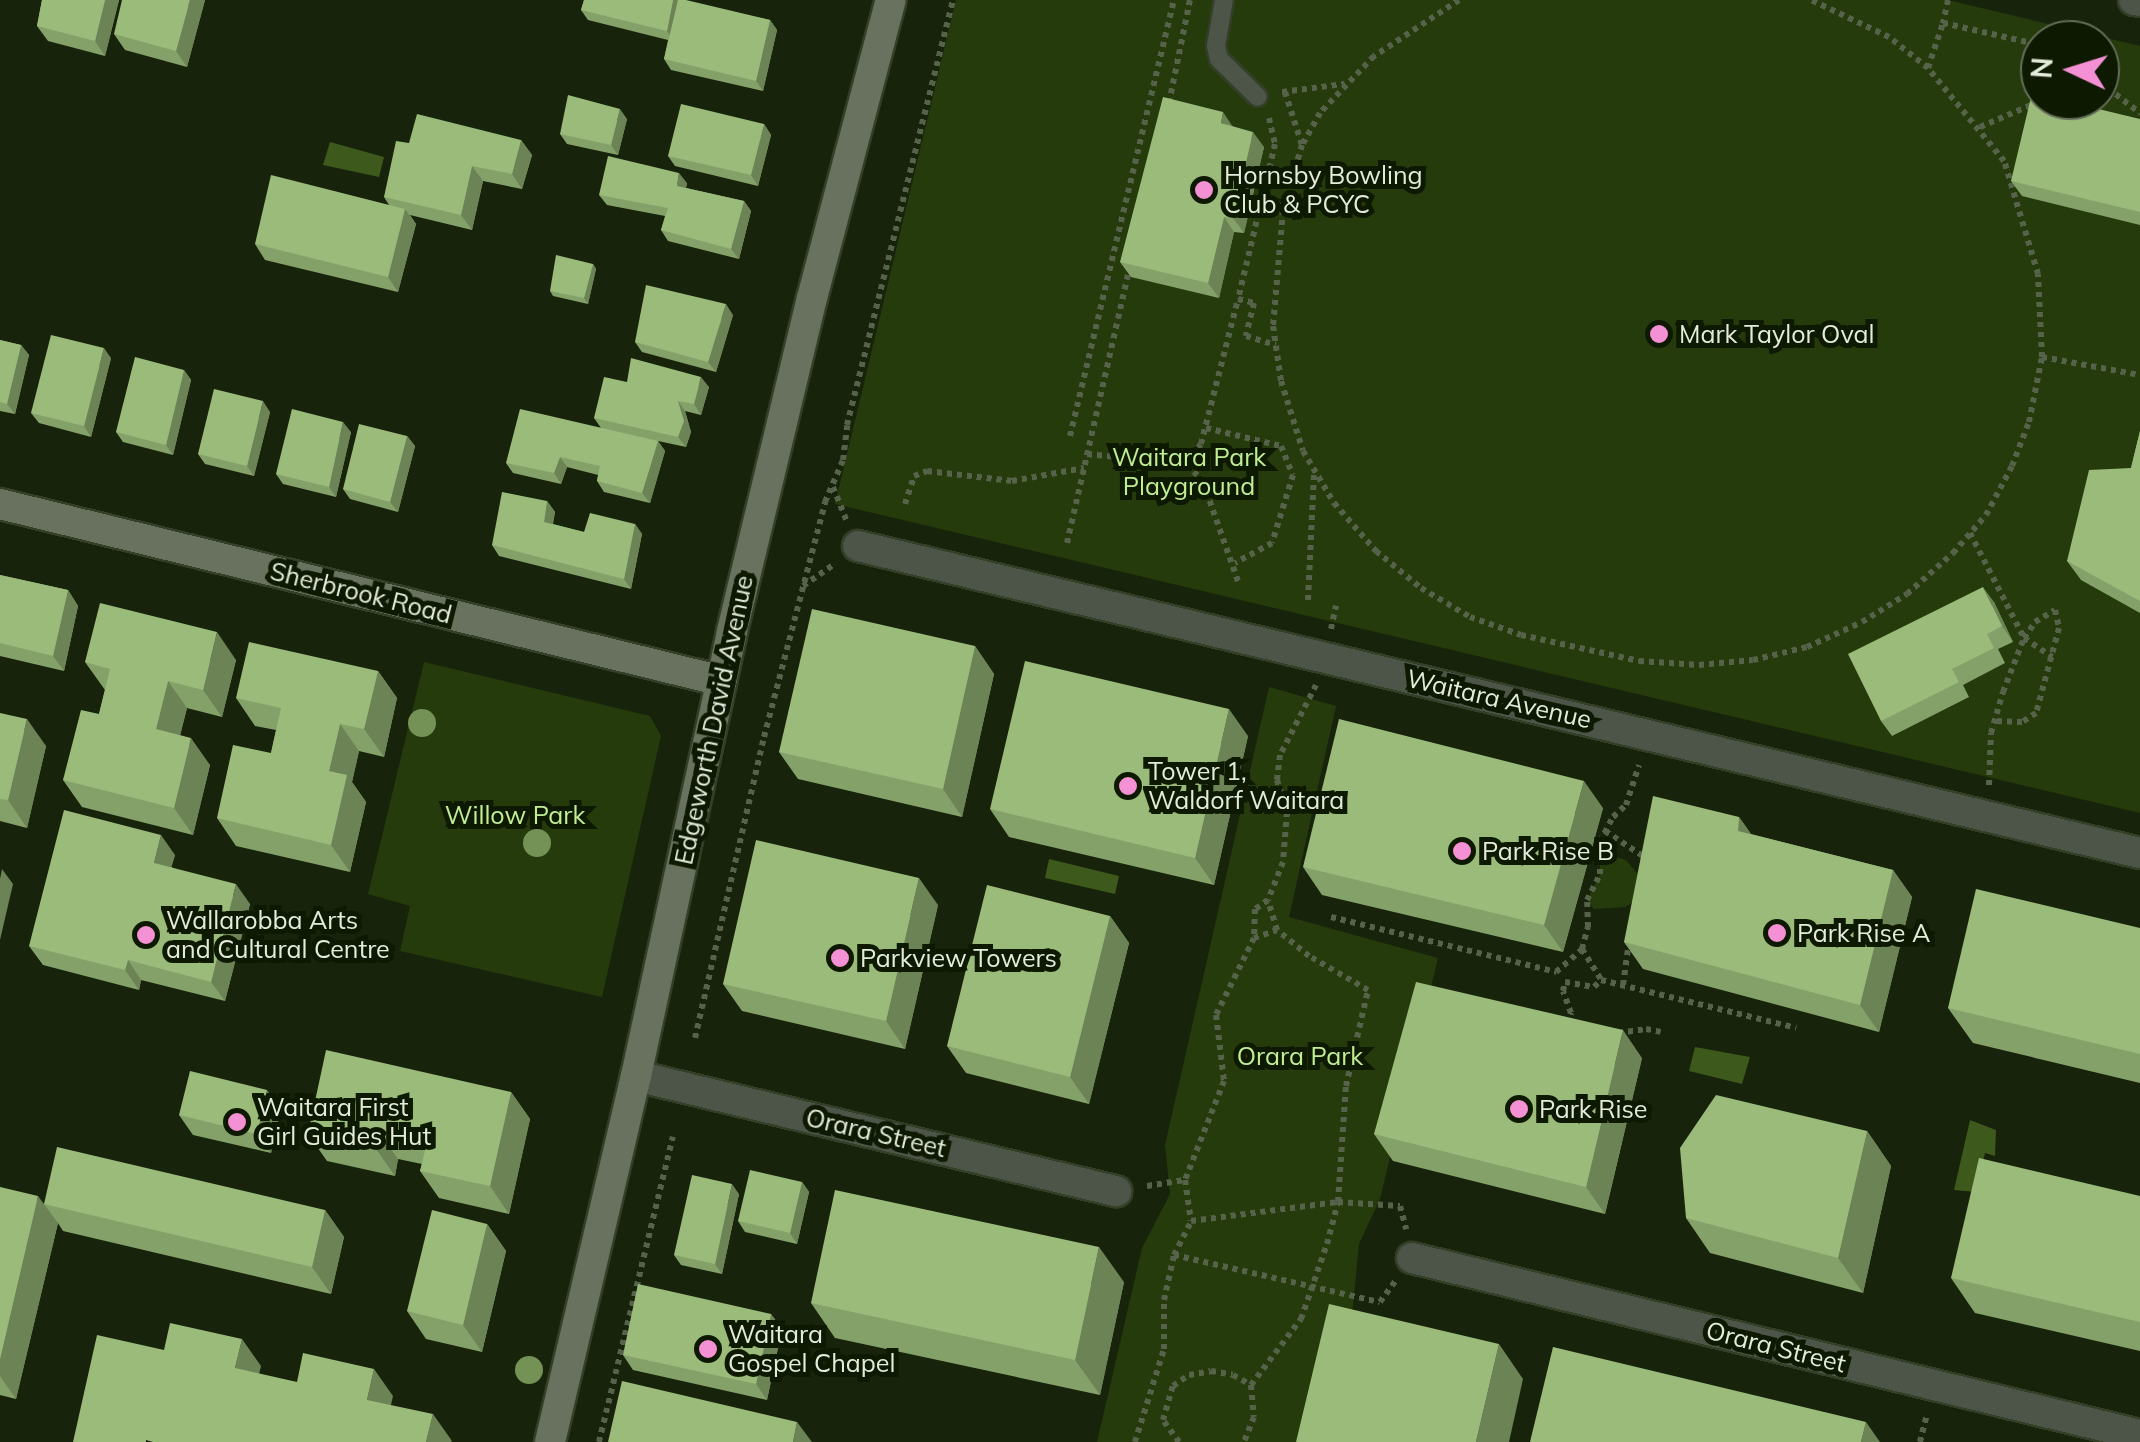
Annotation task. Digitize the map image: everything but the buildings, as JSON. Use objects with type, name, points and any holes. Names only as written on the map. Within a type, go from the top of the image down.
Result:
[{"type":"main road","name":"Edgeworth David Avenue","points":[[550,1442],[812,298],[891,0]]},
{"type":"main road","name":"Sherbrook Road","points":[[0,504],[722,681]]},
{"type":"street","name":"Waitara Avenue","points":[[858,546],[2140,852]]},
{"type":"street","name":"Orara Street","points":[[636,1076],[1116,1190]]},
{"type":"street","name":"Orara Street","points":[[1412,1258],[2140,1435]]},
{"type":"lane","points":[[1224,0],[1216,46],[1219,60],[1258,98]]},
{"type":"path","points":[[695,1038],[764,737],[825,502],[844,460],[847,425],[953,0]]},
{"type":"path","points":[[1070,436],[1174,0]]},
{"type":"path","points":[[1168,105],[1190,0]]},
{"type":"path","points":[[1459,0],[1374,56],[1345,84],[1302,144],[1282,210],[1275,263],[1276,345],[1281,382],[1314,474],[1376,551],[1421,588],[1470,617],[1521,634],[1639,662],[1699,665],[1753,660],[1807,647],[1862,622],[1908,594],[1986,515],[2012,466],[2029,422],[2042,357],[2038,274],[2004,161],[1928,68],[1889,37],[1811,0]]},
{"type":"path","points":[[1928,68],[1948,0]]},
{"type":"path","points":[[1942,24],[2020,42]]},
{"type":"path","points":[[1188,464],[1206,428],[1275,144],[1274,128],[1258,98],[1345,84]]},
{"type":"path","points":[[1285,91],[1302,144]]},
{"type":"path","points":[[2120,98],[2140,113]]},
{"type":"path","points":[[1980,127],[2020,110]]},
{"type":"path","points":[[1067,542],[1133,254],[1114,250]]},
{"type":"path","points":[[1238,299],[1254,303],[1246,336],[1276,345]]},
{"type":"path","points":[[2042,357],[2140,375]]},
{"type":"path","points":[[1206,428],[1281,446],[1293,475],[1272,543],[1235,563]]},
{"type":"path","points":[[1087,454],[1188,464],[1202,482],[1240,584]]},
{"type":"path","points":[[905,504],[914,476],[927,471],[1012,480],[1084,468]]},
{"type":"path","points":[[1308,600],[1309,500],[1314,474]]},
{"type":"path","points":[[1970,533],[2024,638],[2052,657]]},
{"type":"path","points":[[1987,816],[1995,720],[2024,638],[2036,622],[2055,610],[2059,628],[2036,713],[2022,722],[1995,720]]},
{"type":"path","points":[[1135,1442],[1164,1349],[1164,1300],[1174,1255],[1191,1221],[1186,1180],[1224,1081],[1216,1014],[1254,938],[1255,909],[1268,900],[1282,862],[1287,812],[1277,780],[1280,755],[1312,699],[1325,657]]},
{"type":"path","points":[[1331,917],[1556,972],[1582,949],[1588,927],[1587,900],[1600,874],[1600,842],[1626,805],[1648,734]]},
{"type":"path","points":[[1605,831],[1653,864]]},
{"type":"path","points":[[1244,1442],[1254,1416],[1251,1386],[1301,1320],[1338,1202],[1346,1086],[1368,990],[1310,956],[1277,930],[1268,900]]},
{"type":"path","points":[[1254,938],[1277,930]]},
{"type":"path","points":[[1623,985],[1631,934]]},
{"type":"path","points":[[1582,949],[1600,980],[1796,1028]]},
{"type":"path","points":[[1578,1031],[1564,1033],[1571,1014],[1565,982],[1594,987],[1600,980]]},
{"type":"path","points":[[1611,1034],[1646,1029],[1661,1032]]},
{"type":"path","points":[[599,1442],[672,1136]]},
{"type":"path","points":[[1174,1255],[1380,1302],[1412,1258],[1400,1206],[1338,1202],[1191,1221]]},
{"type":"path","points":[[1179,1442],[1163,1420],[1173,1386],[1189,1375],[1211,1372],[1233,1375],[1251,1386]]},
{"type":"green space","name":"Waitara Park Playground","points":[[956,0],[1948,0],[2031,20],[2020,20],[2020,120],[2120,120],[2120,41],[2140,46],[2140,813],[835,504]]},
{"type":"green space","name":"Willow Park","points":[[424,662],[650,716],[661,736],[602,997],[400,951],[410,906],[368,894]]},
{"type":"green space","name":"Orara Park","points":[[1269,687],[1336,706],[1289,917],[1438,958],[1380,1199],[1359,1244],[1353,1306],[1318,1442],[1097,1442],[1142,1248],[1170,1194],[1165,1145]]},
{"type":"green space","points":[[1600,852],[1626,860],[1642,879],[1641,897],[1625,907],[1594,909],[1587,900],[1600,874]]},
{"type":"shaded area","points":[[330,142],[384,157],[379,177],[323,165]]},
{"type":"shaded area","points":[[1049,859],[1119,876],[1115,894],[1045,878]]},
{"type":"shaded area","points":[[1695,1047],[1750,1057],[1742,1084],[1689,1071]]},
{"type":"shaded area","points":[[1970,1120],[1996,1130],[1995,1156],[1985,1153],[1976,1192],[1954,1190]]},
{"type":"place","name":"Hornsby Bowling Club & PCYC","points":[[1204,190]]},
{"type":"place","name":"Mark Taylor Oval","points":[[1659,334]]},
{"type":"place","name":"Tower 1, Waldorf Waitara","points":[[1128,786]]},
{"type":"place","name":"Park Rise B","points":[[1462,851]]},
{"type":"place","name":"Park Rise A","points":[[1777,933]]},
{"type":"place","name":"Wallarobba Arts and Cultural Centre","points":[[146,935]]},
{"type":"place","name":"Parkview Towers","points":[[840,958]]},
{"type":"place","name":"Park Rise","points":[[1519,1109]]},
{"type":"place","name":"Waitara First Girl Guides Hut","points":[[237,1122]]},
{"type":"place","name":"Waitara Gospel Chapel","points":[[708,1349]]}]
